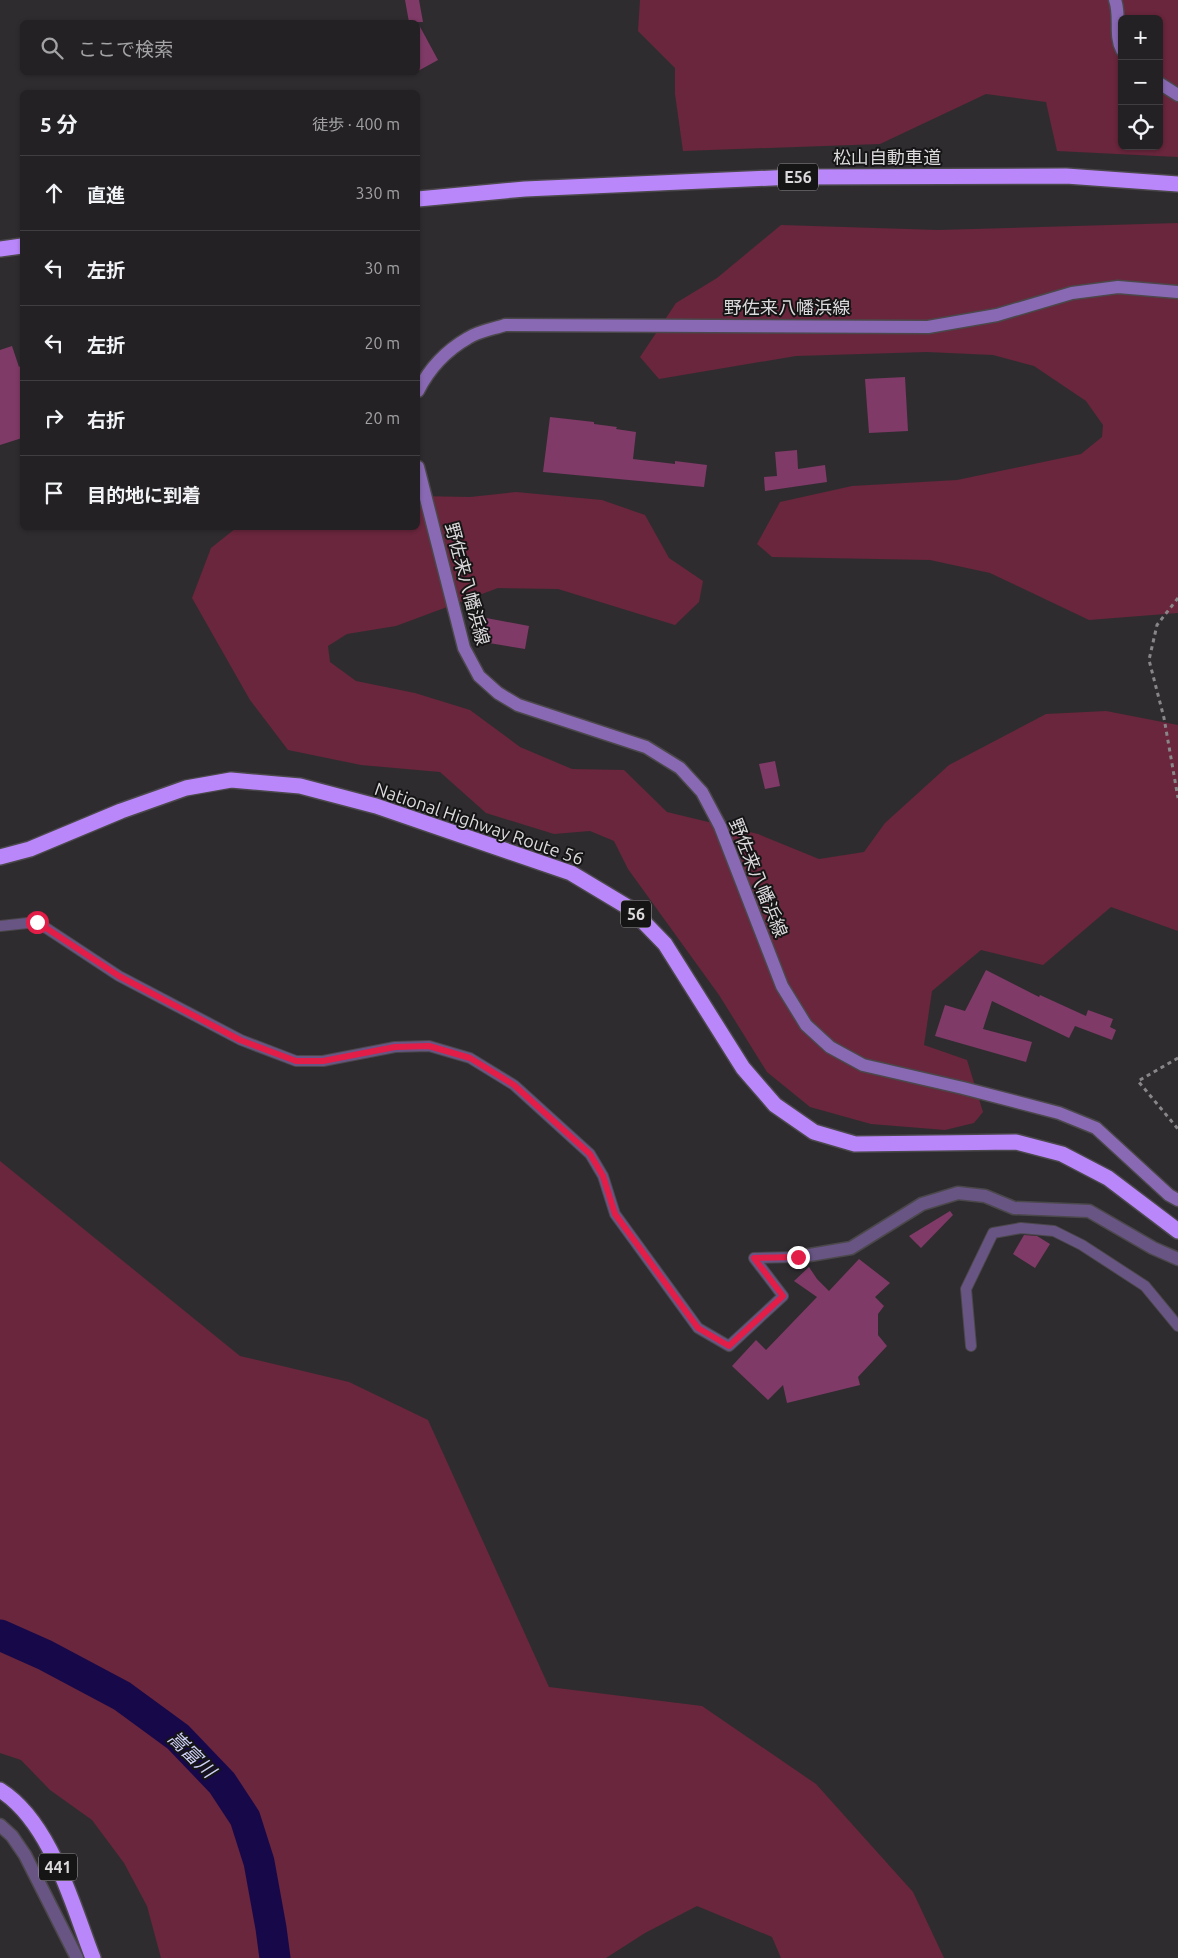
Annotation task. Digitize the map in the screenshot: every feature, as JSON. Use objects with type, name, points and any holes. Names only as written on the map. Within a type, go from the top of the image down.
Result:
[{"type":"highway","name":"松山自動車道","points":[[420,199],[525,189],[792,177],[1066,176],[1178,184]]},
{"type":"highway","points":[[0,249],[20,246]]},
{"type":"highway","name":"National Highway Route 56","points":[[0,857],[30,849],[121,811],[186,788],[231,780],[300,786],[376,806],[572,873],[630,909],[665,944],[744,1068],[775,1105],[814,1132],[855,1144],[1016,1142],[1062,1154],[1108,1178],[1178,1231]]},
{"type":"highway","name":"441","points":[[0,1790],[10,1796],[33,1821],[53,1856],[93,1958]]},
{"type":"main road","points":[[1115,0],[1118,15]]},
{"type":"main road","points":[[1163,86],[1178,95]]},
{"type":"main road","name":"野佐来八幡浜線","points":[[420,387],[427,374],[447,354],[469,337],[505,325],[928,327],[997,315],[1072,293],[1118,287],[1178,292]]},
{"type":"main road","name":"野佐来八幡浜線","points":[[420,475],[464,648],[479,676],[498,693],[518,705],[646,747],[680,768],[702,792],[720,826],[782,986],[806,1025],[830,1047],[863,1065],[1060,1113],[1096,1128],[1170,1195],[1178,1200]]},
{"type":"street","points":[[798,1257],[851,1248],[922,1204],[958,1193],[985,1196],[1014,1208],[1088,1211],[1153,1248],[1178,1259]]},
{"type":"street","points":[[0,1825],[12,1836],[25,1855],[78,1958]]},
{"type":"lane","points":[[0,926],[37,922],[119,976],[240,1040],[296,1061],[323,1061],[395,1047],[429,1046],[470,1058],[514,1085],[590,1154],[603,1176],[615,1214],[698,1328],[729,1346],[783,1296],[754,1258],[798,1257]]},
{"type":"lane","points":[[971,1346],[966,1289],[993,1233],[1021,1228],[1054,1231],[1082,1244],[1145,1286],[1178,1326]]},
{"type":"path","points":[[1178,598],[1157,625],[1149,660],[1164,718],[1178,798]]},
{"type":"path","points":[[1178,1058],[1138,1081],[1178,1128]]},
{"type":"shaded area","points":[[640,0],[1178,0],[1178,157],[1057,151],[1046,102],[986,94],[880,144],[683,151],[675,94],[675,68],[638,31]]},
{"type":"shaded area","points":[[1178,223],[1178,613],[1089,620],[990,573],[930,560],[772,557],[757,544],[780,502],[852,486],[957,480],[1081,454],[1102,437],[1103,425],[1086,401],[1034,366],[993,355],[927,352],[796,356],[659,379],[640,357],[676,303],[717,278],[781,225],[938,230]]},
{"type":"shaded area","points":[[516,492],[602,500],[645,515],[669,558],[703,581],[699,602],[675,625],[558,589],[498,588],[396,626],[347,634],[328,646],[330,662],[356,681],[415,693],[470,710],[520,747],[572,769],[624,770],[667,812],[758,834],[819,859],[864,852],[885,823],[949,765],[1046,714],[1106,711],[1178,725],[1178,931],[1111,907],[1043,965],[981,950],[932,991],[924,1045],[967,1060],[983,1112],[974,1123],[945,1130],[871,1124],[810,1107],[767,1072],[719,995],[628,869],[614,841],[590,831],[554,834],[486,813],[440,772],[361,765],[288,750],[250,700],[192,598],[211,548],[234,530],[420,530],[420,496],[470,497]]},
{"type":"shaded area","points":[[0,1161],[240,1356],[349,1382],[428,1420],[549,1687],[702,1706],[816,1784],[913,1892],[944,1958],[781,1958],[772,1937],[697,1906],[645,1933],[606,1958],[161,1958],[147,1906],[124,1863],[92,1820],[50,1790],[21,1760],[0,1753]]},
{"type":"building","points":[[405,0],[419,0],[423,22],[420,22],[420,20],[409,20]]},
{"type":"building","points":[[420,27],[438,60],[420,70]]},
{"type":"building","points":[[12,346],[20,366],[20,439],[0,445],[0,350]]},
{"type":"building","points":[[905,377],[908,431],[869,433],[865,379]]},
{"type":"building","points":[[550,417],[594,422],[594,424],[636,432],[633,459],[675,464],[675,461],[707,465],[704,487],[543,472]]},
{"type":"building","points":[[797,450],[798,469],[825,465],[827,482],[765,491],[764,477],[777,476],[775,452]]},
{"type":"building","points":[[481,617],[529,626],[525,649],[477,641]]},
{"type":"building","points":[[775,761],[780,786],[765,789],[759,764]]},
{"type":"building","points":[[986,970],[1039,997],[1040,995],[1086,1016],[1088,1010],[1113,1019],[1110,1027],[1116,1030],[1112,1040],[1075,1026],[1069,1038],[992,1001],[983,1029],[1032,1042],[1026,1062],[935,1036],[945,1005],[965,1011]]},
{"type":"building","points":[[950,1211],[953,1215],[921,1248],[909,1236]]},
{"type":"building","points":[[1024,1235],[1037,1236],[1050,1244],[1035,1268],[1013,1254]]},
{"type":"building","points":[[859,1259],[890,1283],[875,1297],[884,1306],[878,1314],[878,1335],[887,1346],[858,1377],[860,1385],[787,1403],[783,1385],[768,1400],[732,1366],[756,1340],[766,1350],[817,1297],[794,1281],[809,1267],[817,1279],[829,1291]]},
{"type":"waterway","name":"嵩富川","points":[[0,1635],[45,1655],[122,1696],[178,1737],[222,1783],[245,1818],[259,1862],[275,1958]]},
{"type":"route","points":[[37,922],[119,976],[240,1040],[296,1061],[323,1061],[395,1047],[429,1046],[470,1058],[514,1085],[590,1154],[603,1176],[615,1214],[698,1328],[729,1346],[783,1296],[754,1258],[798,1257]]}]
